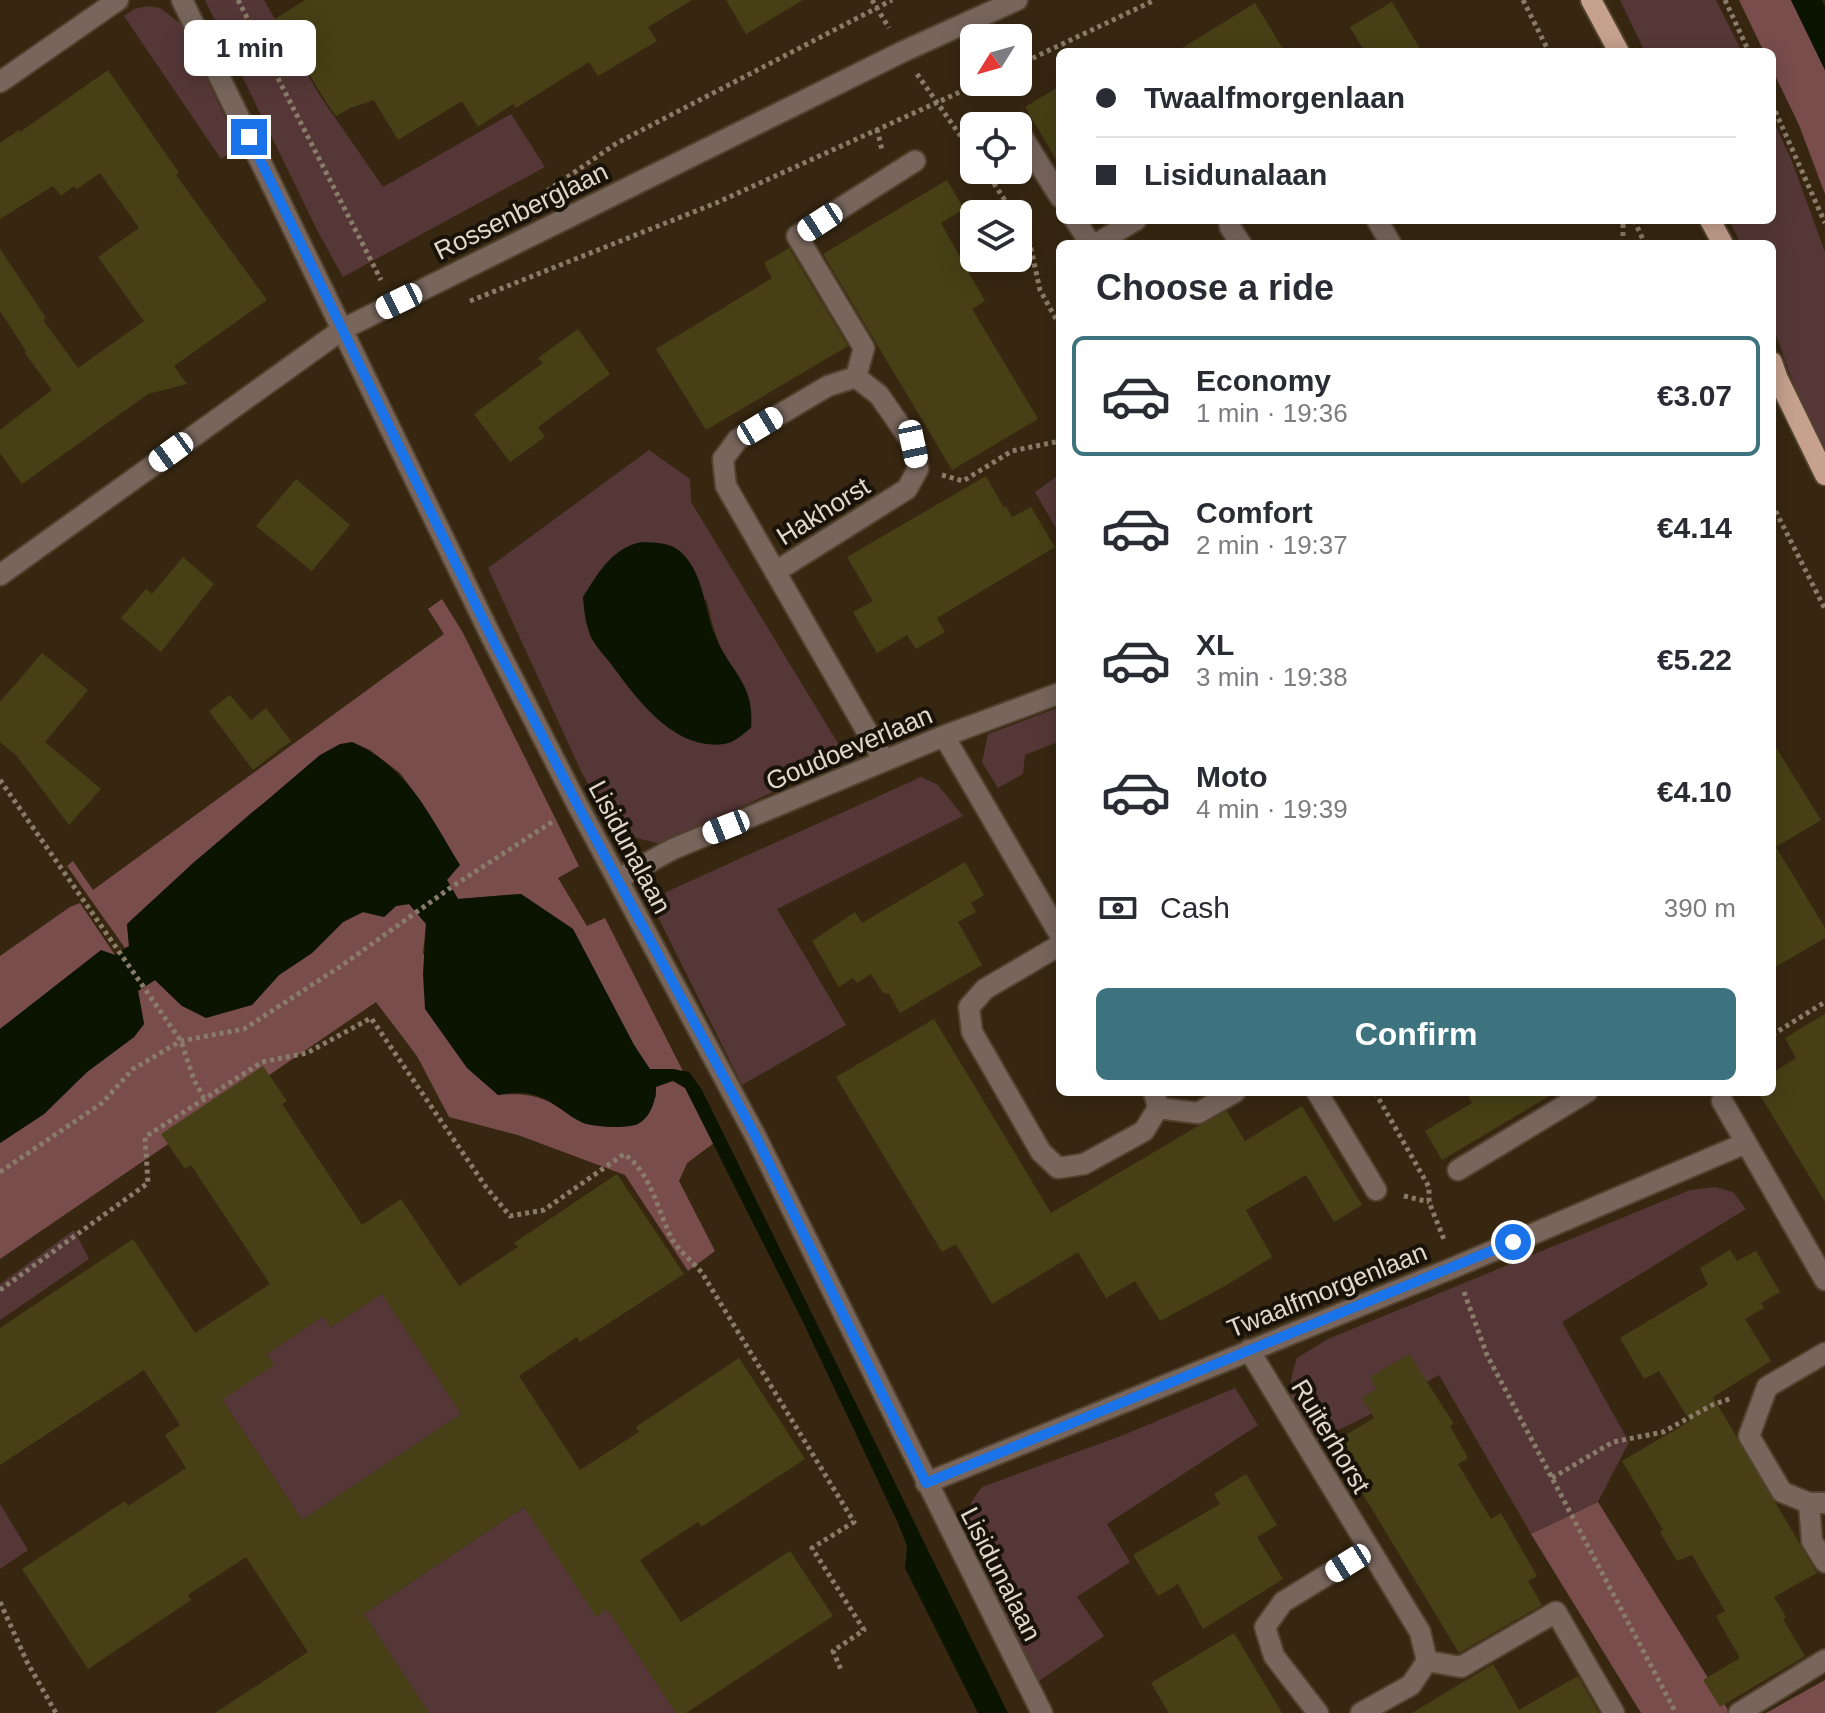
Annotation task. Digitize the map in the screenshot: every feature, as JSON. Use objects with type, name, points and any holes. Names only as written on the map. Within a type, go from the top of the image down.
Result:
[{"type":"main road","points":[[1591,0],[1617,48]]},
{"type":"main road","points":[[1776,373],[1825,475]]},
{"type":"street","points":[[0,82],[118,0]]},
{"type":"street","name":"Lisidunalaan","points":[[182,0],[491,636],[578,806],[756,1137],[1042,1713]]},
{"type":"street","name":"Rossenberglaan","points":[[0,575],[343,329],[902,52],[1017,0]]},
{"type":"street","points":[[1032,152],[1056,191]]},
{"type":"street","points":[[915,161],[797,236],[864,348],[856,377],[879,395],[913,444],[918,469]]},
{"type":"street","points":[[1100,240],[1129,224]]},
{"type":"street","name":"Hakhorst","points":[[856,377],[828,386],[738,439],[723,459],[726,486],[884,761]]},
{"type":"street","name":"Hakhorst","points":[[775,572],[907,489],[918,469]]},
{"type":"street","name":"Goudoeverlaan","points":[[618,879],[673,849],[944,736],[1056,694]]},
{"type":"street","points":[[944,736],[1056,928]]},
{"type":"street","points":[[1056,947],[985,989],[969,1007],[972,1032],[1041,1152],[1058,1168],[1084,1164],[1144,1131],[1156,1100],[1198,1113],[1228,1096]]},
{"type":"street","points":[[1319,1096],[1376,1190]]},
{"type":"street","points":[[1458,1170],[1580,1096]]},
{"type":"street","points":[[1722,1101],[1825,1280]]},
{"type":"street","name":"Twaalfmorgenlaan","points":[[926,1483],[1455,1267],[1746,1143]]},
{"type":"street","name":"Ruiterhorst","points":[[1249,1350],[1420,1632],[1427,1661]]},
{"type":"street","points":[[1825,1353],[1767,1387],[1749,1436],[1782,1492],[1817,1503],[1812,1541],[1825,1562]]},
{"type":"street","points":[[1318,1713],[1274,1656],[1265,1627],[1283,1602],[1369,1549]]},
{"type":"street","points":[[1361,1713],[1411,1685],[1427,1661],[1461,1667],[1556,1612],[1614,1713]]},
{"type":"street","points":[[1739,1713],[1825,1660]]},
{"type":"path","points":[[238,0],[383,283]]},
{"type":"path","points":[[872,0],[902,52],[960,135]]},
{"type":"path","points":[[1032,58],[1155,0]]},
{"type":"path","points":[[1523,0],[1547,48]]},
{"type":"path","points":[[1725,0],[1747,48]]},
{"type":"path","points":[[1776,113],[1825,223]]},
{"type":"path","points":[[1032,253],[1040,290],[1056,319]]},
{"type":"path","points":[[918,469],[963,481],[1012,451],[1056,442]]},
{"type":"path","points":[[1776,512],[1825,609]]},
{"type":"path","points":[[0,780],[147,988],[181,1041],[194,1080],[204,1098]]},
{"type":"path","points":[[0,1172],[102,1103],[133,1069],[181,1041],[244,1029],[412,917],[453,886],[578,806]]},
{"type":"path","points":[[1776,1033],[1825,1002]]},
{"type":"path","points":[[0,1290],[148,1183],[145,1137],[262,1062],[307,1053],[371,1018],[486,1187],[510,1216],[544,1210],[624,1154],[630,1158],[651,1188],[673,1241],[702,1273],[854,1522],[812,1548],[864,1630],[833,1651],[842,1672]]},
{"type":"path","points":[[1377,1096],[1429,1187],[1429,1202],[1487,1355],[1676,1713]]},
{"type":"path","points":[[1552,1478],[1613,1442],[1663,1432],[1712,1405],[1767,1387]]},
{"type":"path","points":[[0,1602],[27,1662],[56,1713]]},
{"type":"shaded area","points":[[205,0],[264,0],[320,96],[383,187],[511,114],[545,167],[343,277]]},
{"type":"shaded area","points":[[1620,0],[1716,0],[1740,48],[1643,48]]},
{"type":"shaded area","points":[[1739,0],[1791,0],[1825,70],[1825,194],[1799,125],[1776,77],[1776,48],[1762,48]]},
{"type":"shaded area","points":[[1791,0],[1822,0],[1825,6],[1825,70]]},
{"type":"shaded area","points":[[147,6],[160,8],[181,24],[239,147],[221,159],[124,16],[134,9]]},
{"type":"shaded area","points":[[1776,127],[1825,252],[1825,451],[1800,402],[1776,335],[1776,240],[1739,240],[1731,224],[1776,224]]},
{"type":"shaded area","points":[[649,450],[690,479],[691,502],[847,758],[660,844],[611,826],[581,771],[488,568]],"holes":[[[611,558],[707,601],[721,647],[745,687],[647,708],[590,637],[583,597]]]},
{"type":"shaded area","points":[[1056,477],[1056,528],[1035,492]]},
{"type":"shaded area","points":[[642,542],[663,544],[682,553],[700,583],[716,638],[750,701],[751,728],[731,742],[706,744],[689,739],[658,720],[592,638],[583,597],[615,555]]},
{"type":"shaded area","points":[[442,599],[463,633],[579,866],[558,878],[587,926],[605,918],[718,1140],[687,1163],[679,1181],[715,1251],[688,1271],[625,1175],[518,1135],[449,1117],[417,1056],[376,1002],[0,1259],[0,1143],[44,1114],[87,1072],[134,1037],[144,1024],[138,991],[155,980],[182,1006],[252,1005],[279,975],[312,953],[343,922],[363,912],[384,917],[396,906],[409,904],[426,924],[423,953],[498,1095],[538,1098],[573,1118],[656,1097],[655,1077],[634,1045],[573,929],[521,894],[458,899],[447,880],[423,804],[400,773],[370,750],[352,742],[252,812],[127,924],[129,946],[125,948],[67,866],[73,861],[93,890],[444,634],[428,609]]},
{"type":"shaded area","points":[[1056,708],[1056,743],[1025,755],[1023,774],[998,788],[982,762],[988,734]]},
{"type":"shaded area","points":[[352,742],[388,765],[416,794],[460,865],[447,880],[458,899],[521,894],[573,929],[634,1045],[650,1069],[689,1072],[702,1090],[1008,1713],[978,1713],[905,1568],[907,1546],[898,1523],[803,1322],[685,1088],[673,1081],[656,1087],[654,1103],[646,1117],[633,1126],[619,1127],[583,1123],[548,1101],[530,1094],[498,1095],[467,1068],[425,1009],[423,974],[426,924],[409,904],[396,906],[384,917],[363,912],[343,922],[312,953],[279,975],[252,1005],[206,1018],[182,1006],[155,980],[138,991],[144,1024],[134,1037],[87,1072],[44,1114],[0,1143],[0,1029],[101,950],[115,955],[129,946],[127,924],[193,863],[320,755],[340,744]]},
{"type":"shaded area","points":[[921,777],[938,785],[963,816],[777,909],[846,1025],[742,1085],[656,913],[666,892]]},
{"type":"shaded area","points":[[80,903],[115,955],[101,951],[0,1029],[0,956]]},
{"type":"shaded area","points":[[1715,1187],[1733,1192],[1746,1209],[1562,1322],[1629,1442],[1598,1502],[1531,1534],[1439,1375],[1312,1443],[1292,1403],[1291,1384],[1297,1358],[1328,1339],[1690,1190]]},
{"type":"shaded area","points":[[74,1230],[89,1259],[0,1320],[0,1284]]},
{"type":"shaded area","points":[[382,1294],[461,1414],[302,1520],[222,1400],[267,1354],[323,1316],[331,1327]]},
{"type":"shaded area","points":[[1235,1388],[1258,1425],[1107,1524],[1130,1562],[1077,1597],[1104,1636],[1036,1683],[962,1539],[968,1511],[977,1493],[982,1487],[1126,1434]]},
{"type":"shaded area","points":[[1598,1502],[1730,1713],[1641,1713],[1531,1534]]},
{"type":"shaded area","points":[[0,1504],[28,1550],[0,1569]]},
{"type":"shaded area","points":[[524,1507],[596,1616],[607,1609],[676,1713],[429,1713],[364,1614]]},
{"type":"shaded area","points":[[1825,1680],[1825,1713],[1766,1713]]},
{"type":"building","points":[[305,0],[692,0],[648,27],[657,41],[598,76],[589,62],[516,108],[513,104],[478,127],[462,101],[398,140],[374,100],[336,116],[326,102],[275,19]]},
{"type":"building","points":[[726,0],[803,0],[746,34]]},
{"type":"building","points":[[1392,2],[1420,48],[1363,48],[1350,27]]},
{"type":"building","points":[[1255,3],[1283,48],[1182,48]]},
{"type":"building","points":[[108,70],[179,173],[176,175],[267,300],[174,366],[187,384],[148,394],[22,484],[0,453],[0,430],[52,390],[0,311],[0,249],[46,318],[43,320],[78,368],[144,321],[98,257],[139,228],[100,173],[61,196],[53,186],[0,219],[0,143]]},
{"type":"building","points":[[1056,88],[1056,159],[1032,119],[1032,112],[1025,107]]},
{"type":"building","points":[[947,180],[960,202],[960,211],[941,223],[960,257],[960,272],[969,272],[985,301],[972,309],[1038,419],[952,470],[823,254]]},
{"type":"building","points":[[789,248],[848,346],[706,430],[656,349],[772,278],[764,263]]},
{"type":"building","points":[[578,329],[610,374],[538,427],[545,437],[510,462],[474,414],[543,363],[538,358]]},
{"type":"building","points":[[986,476],[1012,517],[1031,507],[1055,547],[937,618],[945,632],[916,649],[907,635],[877,653],[853,612],[873,601],[847,557]]},
{"type":"building","points":[[296,479],[350,525],[312,571],[256,526]]},
{"type":"building","points":[[183,557],[214,584],[161,652],[121,618],[146,589],[152,594]]},
{"type":"building","points":[[42,653],[88,690],[45,742],[101,789],[69,825],[16,755],[0,742],[0,702]]},
{"type":"building","points":[[230,695],[251,720],[266,708],[291,741],[253,770],[209,711]]},
{"type":"building","points":[[1776,747],[1821,820],[1776,847]]},
{"type":"building","points":[[1776,847],[1825,928],[1825,938],[1776,967]]},
{"type":"building","points":[[965,862],[984,895],[971,903],[976,912],[958,922],[982,965],[900,1013],[889,994],[883,993],[871,974],[857,983],[853,978],[839,987],[812,941],[855,912],[862,923]]},
{"type":"building","points":[[1825,1014],[1825,1202],[1760,1096],[1776,1096],[1776,1070],[1796,1058],[1785,1038]]},
{"type":"building","points":[[934,1019],[1051,1213],[1227,1111],[1245,1141],[1302,1106],[1362,1205],[1334,1222],[1306,1175],[1246,1210],[1272,1257],[1160,1321],[1135,1281],[1106,1298],[1078,1252],[992,1304],[956,1244],[942,1252],[836,1077]]},
{"type":"building","points":[[263,1066],[287,1101],[282,1104],[362,1225],[401,1199],[459,1286],[518,1247],[514,1243],[617,1174],[684,1274],[580,1342],[577,1337],[519,1376],[580,1470],[639,1432],[636,1427],[739,1358],[805,1459],[701,1527],[698,1522],[640,1560],[681,1622],[790,1551],[833,1616],[686,1713],[676,1713],[607,1609],[596,1617],[524,1507],[364,1614],[429,1713],[215,1713],[308,1652],[246,1557],[188,1595],[191,1600],[88,1669],[22,1569],[125,1501],[128,1506],[186,1468],[165,1435],[180,1425],[144,1370],[0,1465],[0,1328],[133,1239],[195,1333],[270,1284],[191,1165],[185,1169],[161,1134]],"holes":[[[382,1294],[461,1414],[302,1520],[222,1400],[274,1365],[267,1354],[323,1316],[331,1327]]]},
{"type":"building","points":[[1468,1096],[1549,1096],[1442,1160],[1425,1131],[1472,1103]]},
{"type":"building","points":[[1730,1250],[1737,1261],[1756,1251],[1780,1292],[1761,1303],[1764,1308],[1745,1319],[1771,1361],[1713,1397],[1817,1573],[1774,1597],[1805,1656],[1720,1707],[1703,1680],[1740,1658],[1716,1616],[1725,1611],[1692,1555],[1677,1561],[1660,1532],[1663,1530],[1622,1461],[1690,1421],[1659,1371],[1644,1379],[1620,1338],[1708,1285],[1700,1268]]},
{"type":"building","points":[[1409,1354],[1454,1424],[1450,1426],[1468,1458],[1458,1464],[1491,1519],[1501,1513],[1537,1576],[1528,1581],[1542,1605],[1459,1653],[1332,1443],[1374,1418],[1362,1398],[1376,1389],[1370,1377]]},
{"type":"building","points":[[1246,1474],[1277,1525],[1257,1537],[1283,1579],[1203,1629],[1178,1584],[1158,1596],[1133,1555],[1220,1504],[1214,1494]]},
{"type":"building","points":[[1234,1633],[1282,1713],[1169,1713],[1151,1683]]},
{"type":"building","points":[[1493,1664],[1519,1710],[1578,1676],[1599,1713],[1412,1713]]},
{"type":"route","points":[[249,137],[491,636],[578,806],[756,1137],[926,1483],[1513,1242]]}]
